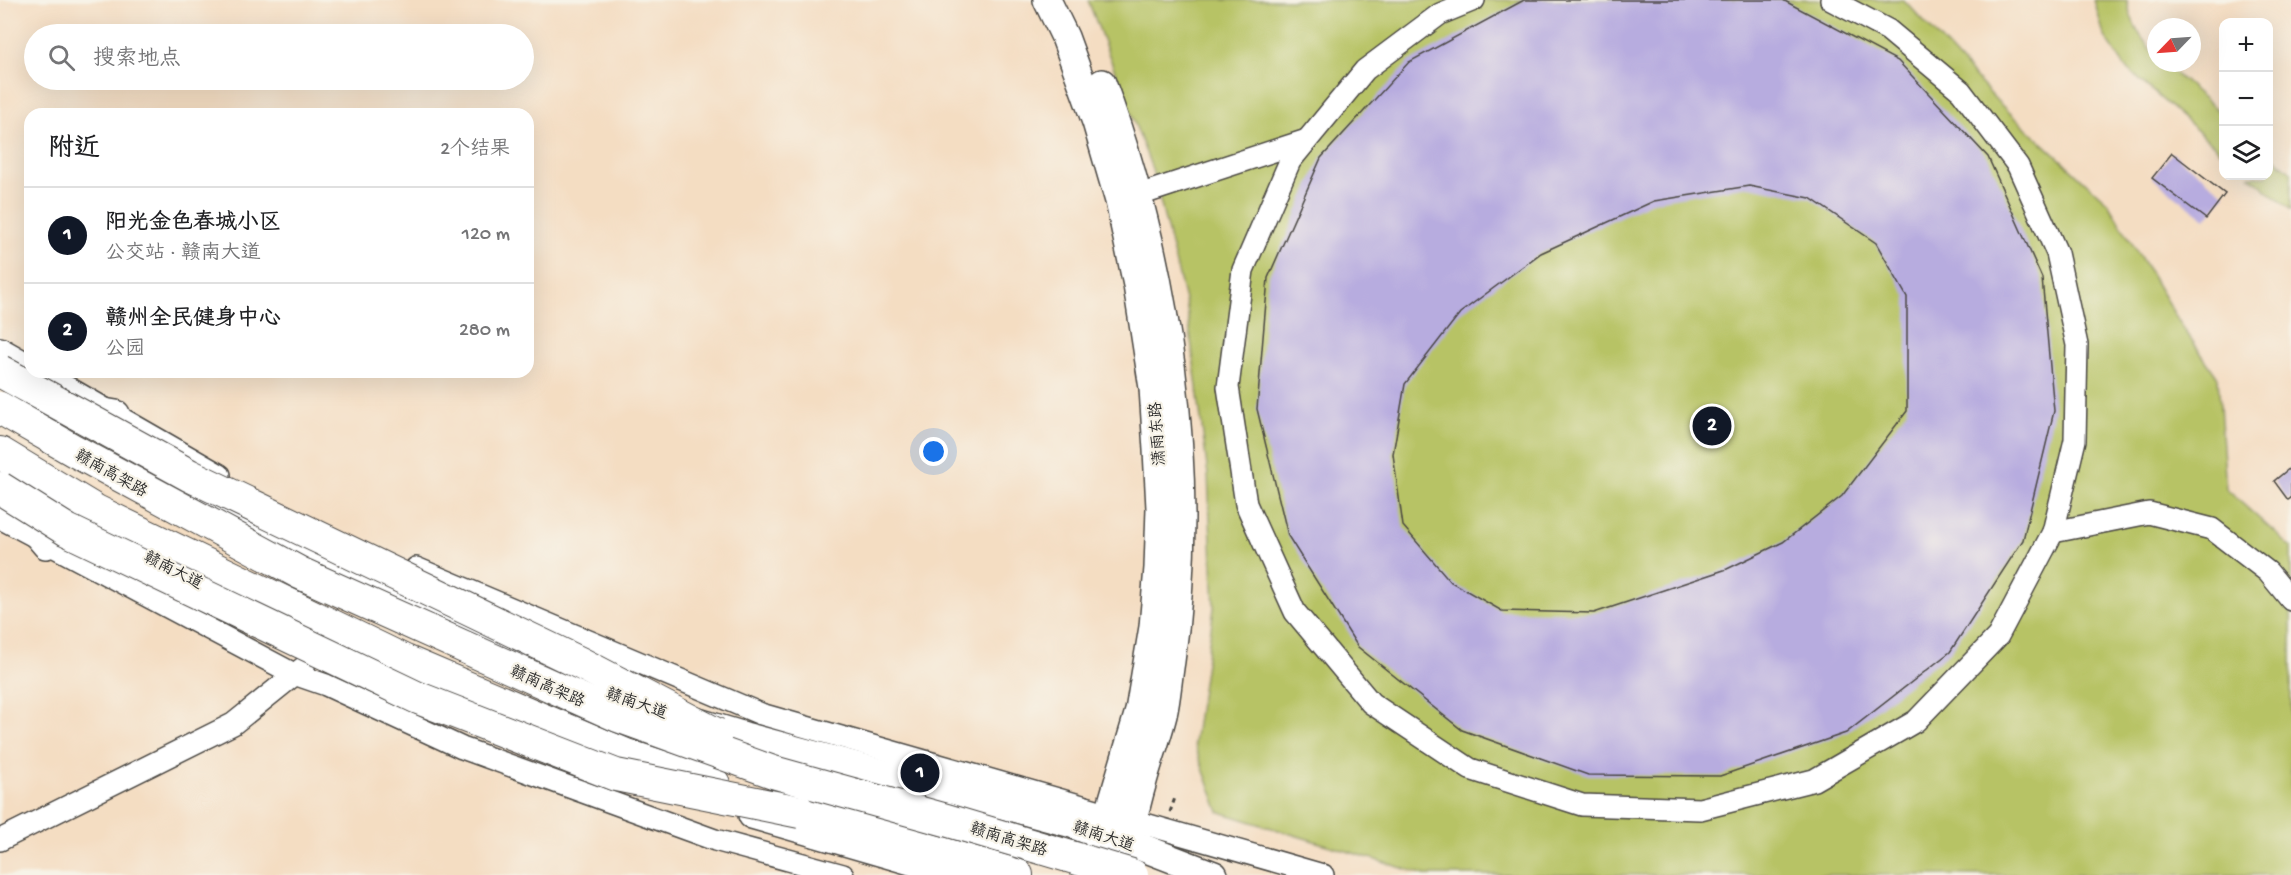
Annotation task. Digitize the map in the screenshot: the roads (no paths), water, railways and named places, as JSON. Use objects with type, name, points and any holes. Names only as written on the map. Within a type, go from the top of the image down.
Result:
[{"type":"highway","points":[[0,371],[189,475],[579,663],[808,781]]},
{"type":"highway","name":"赣南高架路","points":[[8,397],[83,456],[300,573],[618,716],[773,772],[1132,875]]},
{"type":"highway","name":"赣南高架路","points":[[0,453],[96,511],[405,661],[626,755],[800,812],[1017,875]]},
{"type":"highway","points":[[0,490],[67,530],[416,697],[616,775],[800,812]]},
{"type":"main road","name":"潇雨东路","points":[[1047,0],[1065,37],[1096,122],[1119,201],[1137,285],[1156,429],[1160,508],[1158,568],[1153,627],[1118,828],[1119,875]]},
{"type":"main road","name":"潇雨东路","points":[[1068,0],[1084,34],[1115,119],[1158,278],[1179,445],[1180,556],[1176,628],[1163,715],[1118,828],[1092,875]]},
{"type":"main road","name":"赣南大道","points":[[8,397],[212,507],[381,591],[618,697],[757,740],[1072,824],[1118,828],[1214,875]]},
{"type":"main road","points":[[8,397],[116,414]]},
{"type":"main road","name":"赣南大道","points":[[0,476],[183,574],[474,712],[732,810],[959,875]]},
{"type":"main road","points":[[0,490],[46,544]]},
{"type":"street","points":[[1473,0],[1440,14],[1365,70],[1290,161],[1243,270],[1228,387],[1246,504],[1295,612],[1371,703],[1470,769],[1582,805],[1700,809],[1814,780],[1916,721],[1998,636],[2053,532],[2075,440],[2077,345],[2057,253],[2018,166],[1961,91],[1888,30],[1831,0]]},
{"type":"street","points":[[1136,196],[1308,140]]},
{"type":"street","points":[[0,348],[24,362]]},
{"type":"street","points":[[52,378],[225,478],[396,560],[761,714],[1080,804],[1118,828],[1323,875]]},
{"type":"street","points":[[2053,532],[2149,513],[2212,529],[2268,572],[2291,600]]},
{"type":"street","points":[[0,518],[294,674],[326,685],[462,748],[715,840],[843,875]]},
{"type":"street","points":[[0,840],[232,724],[331,646]]},
{"type":"place","name":"赣州全民健身中心","points":[[1712,426]]},
{"type":"place","name":"阳光金色春城小区","points":[[920,773]]}]
